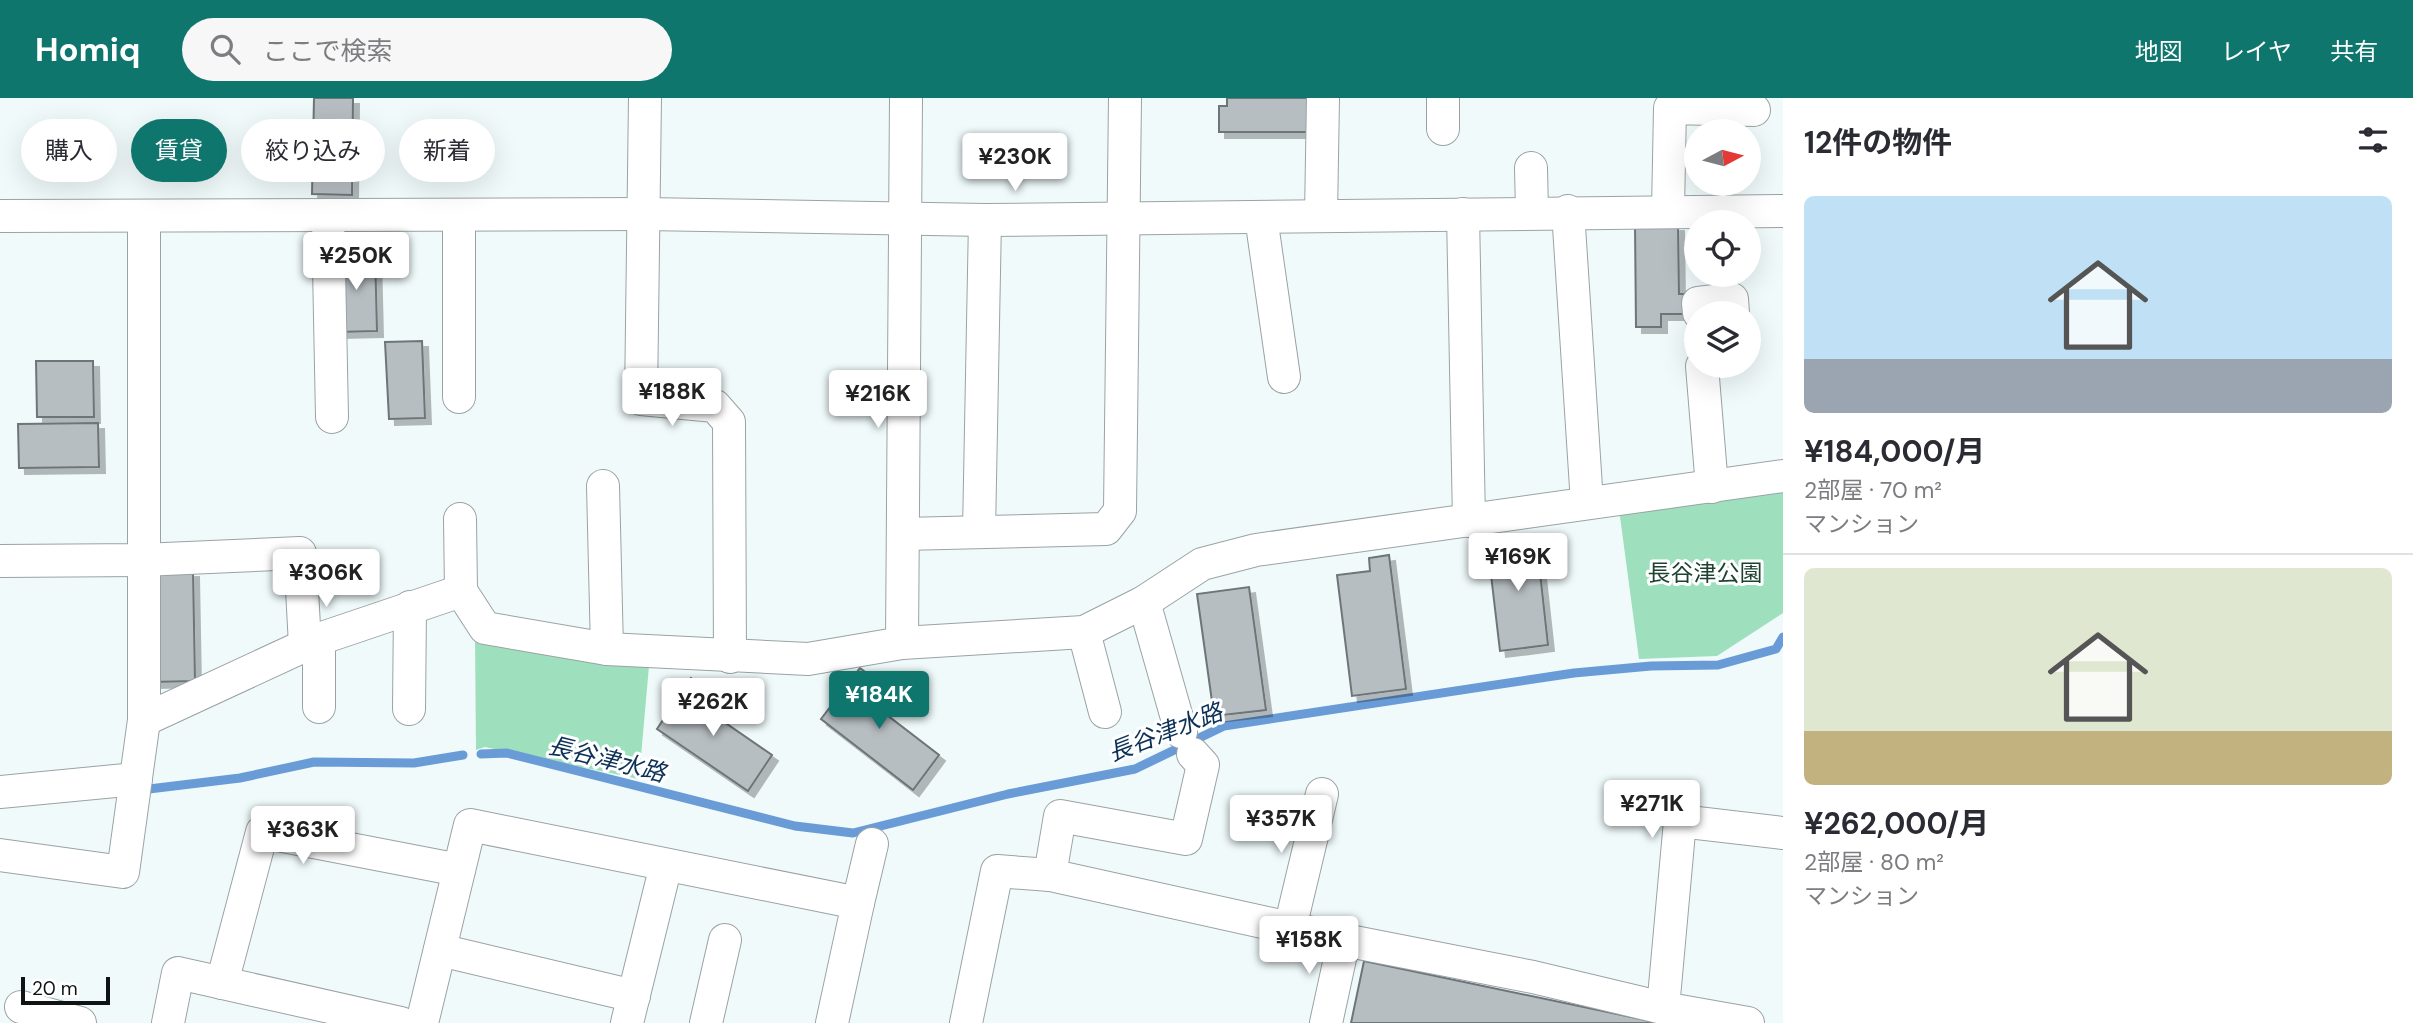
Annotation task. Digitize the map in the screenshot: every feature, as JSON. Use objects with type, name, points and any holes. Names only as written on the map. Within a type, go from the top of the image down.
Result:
[{"type":"street","points":[[645,98],[641,399],[715,406],[729,422],[730,657]]},
{"type":"street","points":[[902,643],[906,98]]},
{"type":"street","points":[[903,534],[1106,529],[1120,511],[1125,98]]},
{"type":"street","points":[[1321,216],[1324,98]]},
{"type":"street","points":[[1443,98],[1443,129]]},
{"type":"street","points":[[1668,211],[1670,108],[1754,110]]},
{"type":"street","points":[[1531,168],[1532,212]]},
{"type":"street","points":[[0,216],[144,218],[645,215],[985,220],[1568,211],[1783,211]]},
{"type":"street","points":[[1568,211],[1587,503]]},
{"type":"street","points":[[1463,214],[1469,521]]},
{"type":"street","points":[[328,217],[332,417]]},
{"type":"street","points":[[459,217],[459,397]]},
{"type":"street","points":[[1261,217],[1284,377]]},
{"type":"street","points":[[0,855],[123,872],[144,720],[144,218]]},
{"type":"street","points":[[979,532],[985,220]]},
{"type":"street","points":[[1715,301],[1732,301]]},
{"type":"street","points":[[1703,378],[1712,487]]},
{"type":"street","points":[[460,519],[461,591],[485,628],[607,649],[808,659],[902,643],[1084,632],[1144,602],[1202,564],[1256,550],[1783,476]]},
{"type":"street","points":[[603,486],[607,649]]},
{"type":"street","points":[[0,561],[142,560],[300,553],[319,707]]},
{"type":"street","points":[[144,720],[312,642],[461,591]]},
{"type":"street","points":[[1050,875],[1060,816],[1186,839],[1203,765],[1187,743],[1144,602]]},
{"type":"street","points":[[409,709],[410,607]]},
{"type":"street","points":[[1084,632],[1105,712]]},
{"type":"street","points":[[0,792],[136,779]]},
{"type":"street","points":[[1290,928],[1322,794]]},
{"type":"street","points":[[1663,1009],[1681,821],[1783,833]]},
{"type":"street","points":[[422,1023],[470,825],[858,903]]},
{"type":"street","points":[[222,983],[262,832],[459,870]]},
{"type":"street","points":[[832,1023],[872,844]]},
{"type":"street","points":[[440,950],[630,1010],[666,865]]},
{"type":"street","points":[[966,1023],[997,871],[1050,875],[1344,940],[1533,976],[1663,1009],[1748,1023]]},
{"type":"street","points":[[706,1023],[725,940]]},
{"type":"street","points":[[1326,1023],[1344,940]]},
{"type":"street","points":[[168,1023],[178,974],[222,983],[333,1016],[401,1023]]},
{"type":"street","points":[[21,1007],[80,1023]]},
{"type":"green space","name":"長谷津公園","points":[[1783,485],[1783,613],[1717,656],[1639,659],[1619,509]]},
{"type":"green space","points":[[475,639],[649,666],[639,779],[485,747],[476,750]]},
{"type":"building","points":[[314,98],[353,98],[353,119],[314,119]]},
{"type":"building","points":[[1227,98],[1307,98],[1308,132],[1219,132],[1219,106],[1227,106]]},
{"type":"building","points":[[312,182],[352,182],[352,195],[312,194]]},
{"type":"building","points":[[1635,225],[1678,225],[1679,294],[1685,294],[1684,314],[1661,314],[1661,327],[1636,327]]},
{"type":"building","points":[[375,252],[377,331],[337,332],[335,254]]},
{"type":"building","points":[[422,341],[425,418],[389,419],[385,342]]},
{"type":"building","points":[[36,361],[93,361],[94,417],[37,417]]},
{"type":"building","points":[[98,423],[99,467],[19,468],[18,424]]},
{"type":"building","points":[[1536,536],[1548,645],[1500,651],[1487,541]]},
{"type":"building","points":[[1389,555],[1406,689],[1352,696],[1337,575],[1370,571],[1369,558]]},
{"type":"building","points":[[193,571],[195,681],[152,682],[150,572]]},
{"type":"building","points":[[1249,587],[1266,710],[1214,716],[1197,594]]},
{"type":"building","points":[[860,668],[886,688],[874,705],[939,755],[913,790],[821,719]]},
{"type":"building","points":[[691,678],[711,691],[701,706],[772,755],[748,791],[657,729]]},
{"type":"building","points":[[1364,961],[1655,1022],[1655,1023],[1351,1023]]},
{"type":"waterway","name":"長谷津水路","points":[[481,754],[507,753],[795,826],[853,833],[1008,794],[1135,769],[1224,726],[1574,673],[1651,666],[1718,665],[1776,649],[1783,637]]},
{"type":"waterway","name":"長谷津水路","points":[[149,789],[240,778],[314,762],[414,763],[463,755]]}]
